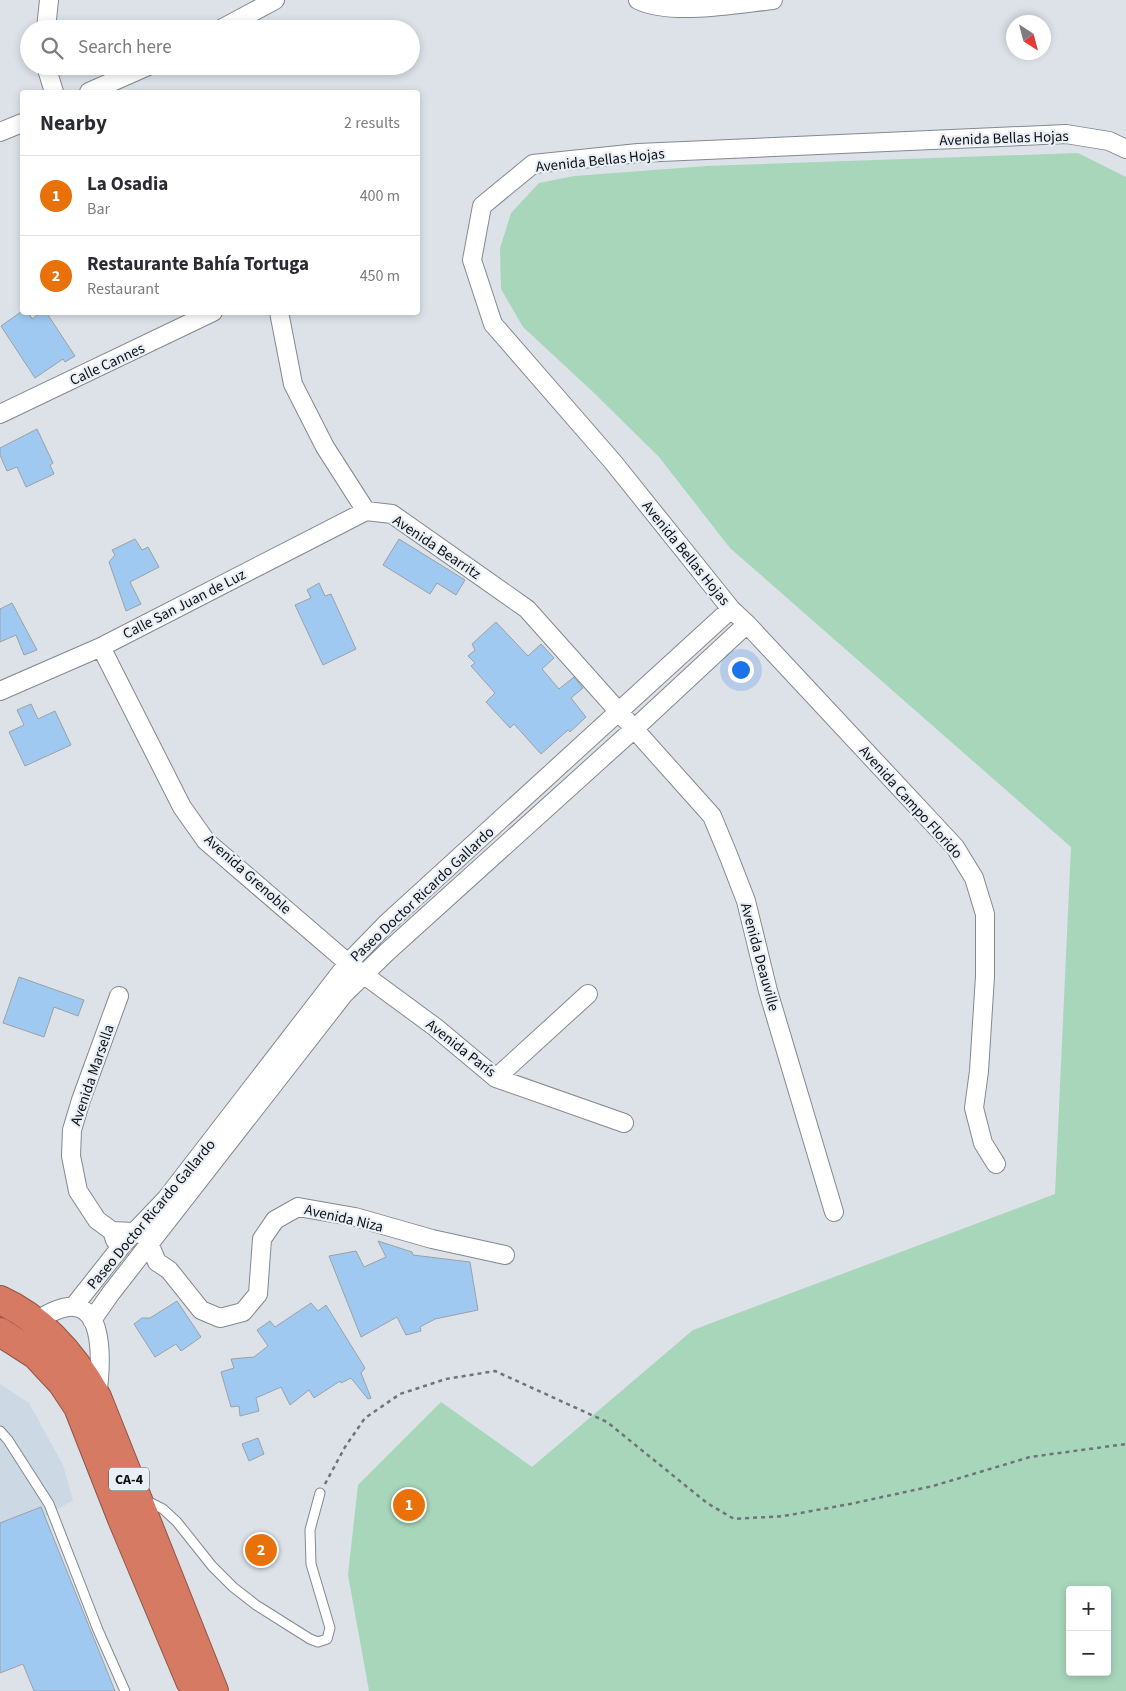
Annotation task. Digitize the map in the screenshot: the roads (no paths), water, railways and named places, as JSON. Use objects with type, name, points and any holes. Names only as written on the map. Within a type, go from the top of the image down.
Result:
[{"type":"highway","name":"CA-4","points":[[0,1300],[35,1321],[71,1357],[97,1397],[214,1691]]},
{"type":"highway","name":"CA-4","points":[[0,1332],[36,1355],[62,1383],[78,1407],[122,1519],[194,1691]]},
{"type":"street","points":[[47,20],[49,0]]},
{"type":"street","points":[[238,20],[275,0]]},
{"type":"street","points":[[638,0],[646,4],[689,9],[773,0]]},
{"type":"street","points":[[49,75],[53,90]]},
{"type":"street","points":[[94,90],[128,75]]},
{"type":"street","points":[[0,132],[20,124]]},
{"type":"street","name":"Avenida Bellas Hojas","points":[[747,624],[731,610],[613,462],[493,324],[472,260],[482,206],[533,164],[638,153],[1066,134],[1109,141],[1126,149]]},
{"type":"street","name":"Calle Cannes","points":[[0,414],[207,315]]},
{"type":"street","points":[[281,315],[293,384],[325,447],[366,510]]},
{"type":"street","name":"Calle San Juan de Luz","points":[[0,690],[101,647],[366,510]]},
{"type":"street","name":"Avenida Bearritz","points":[[366,510],[392,514],[526,609],[634,729]]},
{"type":"street","name":"Paseo Doctor Ricardo Gallardo","points":[[731,610],[386,924],[348,963],[166,1199],[118,1249],[74,1306],[85,1310],[92,1320],[344,994],[387,952],[634,729],[747,624]]},
{"type":"street","name":"Avenida Campo Florido","points":[[747,624],[955,847],[974,878],[985,914],[985,967],[979,1071],[974,1108],[983,1143],[996,1164]]},
{"type":"street","name":"Avenida Grenoble","points":[[101,647],[182,807],[206,840],[364,975]]},
{"type":"street","name":"Avenida Deauville","points":[[634,729],[712,816],[730,857],[746,901],[768,991],[834,1212]]},
{"type":"street","name":"Avenida París","points":[[364,975],[435,1027],[496,1078],[624,1123]]},
{"type":"street","points":[[496,1078],[588,994]]},
{"type":"street","name":"Avenida Marsella","points":[[118,1249],[112,1231],[97,1220],[78,1190],[71,1156],[72,1130],[81,1100],[119,996]]},
{"type":"street","name":"Avenida Niza","points":[[134,1232],[142,1234],[148,1240],[157,1262],[169,1270],[201,1310],[220,1318],[243,1312],[258,1294],[262,1239],[275,1220],[298,1207],[355,1217],[432,1239],[505,1255]]},
{"type":"street","points":[[112,1231],[134,1232]]},
{"type":"street","points":[[118,1249],[124,1257],[137,1261],[157,1262]]},
{"type":"street","points":[[35,1321],[60,1309],[74,1306]]},
{"type":"street","points":[[92,1320],[99,1339],[100,1376],[97,1397]]},
{"type":"lane","points":[[0,1431],[8,1440],[49,1504],[98,1630],[125,1691]]},
{"type":"lane","points":[[136,1496],[163,1509],[177,1522],[212,1566],[233,1588],[256,1606],[318,1642],[327,1639],[330,1628],[311,1564],[310,1530],[320,1492]]},
{"type":"place","name":"La Osadia","points":[[409,1505]]},
{"type":"place","name":"Restaurante Bahía Tortuga","points":[[261,1550]]}]
